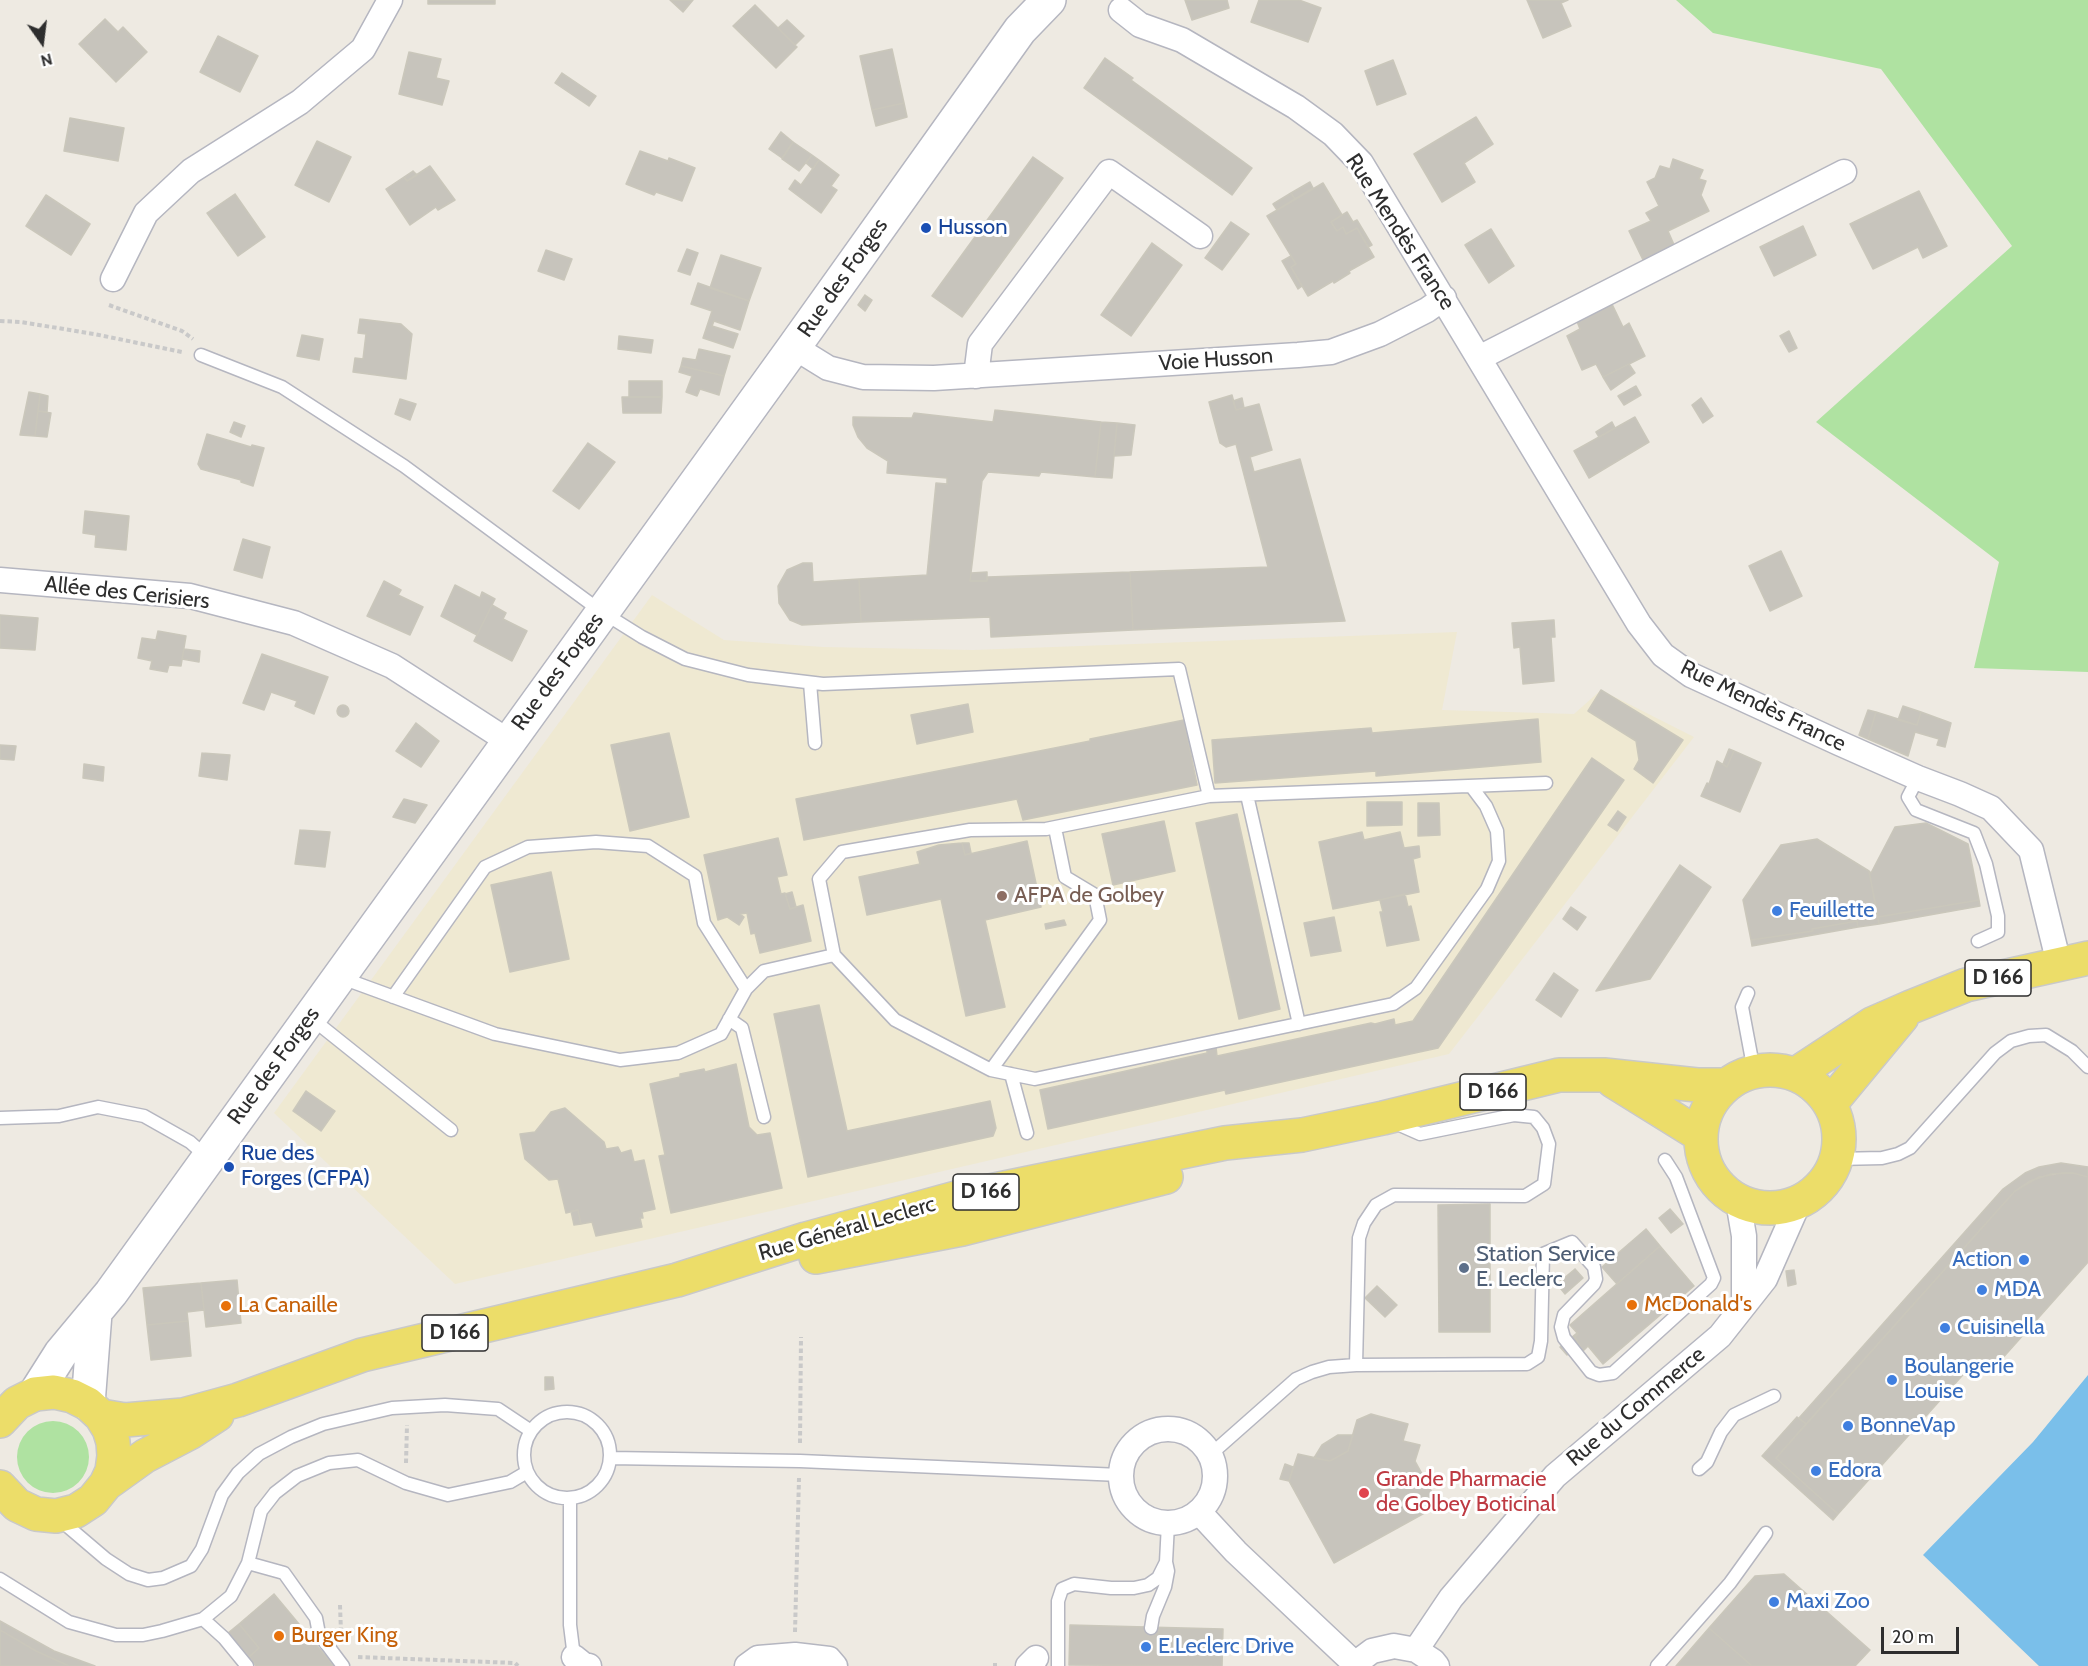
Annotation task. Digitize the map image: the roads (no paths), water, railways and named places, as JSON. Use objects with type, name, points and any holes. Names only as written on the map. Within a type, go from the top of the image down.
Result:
[{"type":"main road","name":"Rue des Forges","points":[[35,1394],[61,1353],[95,1313],[208,1158],[794,347],[1021,15],[1050,0]]},
{"type":"main road","name":"D 166","points":[[1796,1074],[1872,1024],[1911,1007],[1966,985],[2074,961]]},
{"type":"main road","name":"D 166","points":[[1830,1104],[1911,1007]]},
{"type":"main road","points":[[1775,1070],[1796,1074],[1816,1086],[1830,1104],[1838,1126],[1837,1159],[1818,1189],[1799,1202],[1779,1207],[1758,1207],[1738,1200],[1722,1189],[1710,1173],[1702,1155],[1700,1135],[1704,1116],[1713,1099],[1740,1078],[1775,1070]]},
{"type":"main road","points":[[1604,1075],[1700,1135]]},
{"type":"main road","name":"Rue Général Leclerc","points":[[35,1394],[54,1392],[72,1395],[95,1410],[125,1420],[183,1414],[238,1400],[362,1355],[677,1280],[806,1239],[956,1198],[1225,1143],[1302,1135],[1559,1076],[1604,1075],[1697,1085],[1740,1078]]},
{"type":"main road","points":[[95,1313],[95,1410],[109,1429],[114,1456],[106,1484]]},
{"type":"main road","points":[[0,1421],[17,1403],[35,1394]]},
{"type":"main road","name":"Rue Général Leclerc","points":[[56,1516],[76,1511],[93,1500],[106,1484],[145,1456],[191,1432],[238,1400]]},
{"type":"main road","points":[[1,1489],[17,1505],[36,1514],[56,1516]]},
{"type":"street","points":[[113,279],[146,213],[191,171],[300,102],[363,49],[390,0]]},
{"type":"street","name":"Rue Mendès France","points":[[1114,4],[1140,25],[1192,45],[1296,107],[1333,134],[1361,163],[1639,624],[1663,655],[1690,675],[1918,778],[1991,808],[2031,850],[2074,961]]},
{"type":"street","points":[[976,376],[980,344],[1109,172],[1200,236]]},
{"type":"street","points":[[1479,358],[1844,172]]},
{"type":"street","name":"Voie Husson","points":[[794,347],[828,368],[863,377],[934,378],[1331,352],[1380,334],[1427,310],[1444,298]]},
{"type":"street","name":"Allée des Cerisiers","points":[[0,580],[190,596],[294,623],[392,666],[508,741]]},
{"type":"street","points":[[1738,1200],[1744,1236],[1744,1305]]},
{"type":"street","name":"Rue du Commerce","points":[[1416,1650],[1450,1598],[1555,1476],[1720,1336],[1765,1279],[1799,1202]]},
{"type":"street","points":[[1170,1429],[1194,1436],[1210,1455],[1215,1470],[1214,1485],[1209,1500],[1199,1512],[1190,1518],[1168,1524],[1153,1521],[1139,1514],[1129,1504],[1122,1490],[1120,1476],[1123,1460],[1130,1447],[1141,1437],[1154,1431],[1170,1429]]},
{"type":"street","points":[[1199,1512],[1236,1552],[1353,1664],[1372,1651],[1394,1646],[1416,1650],[1437,1666]]},
{"type":"street","points":[[747,1666],[758,1658],[795,1655],[828,1659],[835,1666]]},
{"type":"lane","points":[[198,355],[282,387],[404,466],[602,612],[642,637],[685,659],[748,675],[823,684],[1179,669],[1209,796]]},
{"type":"lane","points":[[810,683],[815,743]]},
{"type":"lane","points":[[1918,778],[1908,797],[1916,810],[1974,833],[1986,864],[1998,916],[1998,932],[1978,941]]},
{"type":"lane","points":[[1470,786],[1486,806],[1497,831],[1499,861],[1487,889],[1416,988],[1393,1004],[1035,1079],[991,1070],[895,1020],[834,955],[819,879],[842,852],[970,830],[1055,828],[1209,796],[1546,783]]},
{"type":"lane","points":[[1247,795],[1299,1024]]},
{"type":"lane","points":[[991,1070],[1100,920],[1095,894],[1065,877],[1055,828]]},
{"type":"lane","points":[[393,997],[485,867],[528,847],[596,842],[648,846],[694,876],[704,923],[746,989]]},
{"type":"lane","points":[[338,977],[495,1034],[620,1060],[678,1053],[721,1034],[746,989],[764,971],[834,955]]},
{"type":"lane","points":[[1740,1078],[1742,1007],[1748,993]]},
{"type":"lane","points":[[310,1017],[451,1130]]},
{"type":"lane","points":[[729,1019],[742,1028],[764,1117]]},
{"type":"lane","points":[[1837,1159],[1882,1158],[1910,1148],[1995,1053],[2011,1041],[2029,1036],[2046,1035],[2072,1051],[2088,1067]]},
{"type":"lane","points":[[1011,1074],[1027,1133]]},
{"type":"lane","points":[[0,1118],[59,1116],[98,1107],[144,1116],[190,1142],[208,1158]]},
{"type":"lane","points":[[1356,1365],[1359,1238],[1364,1223],[1376,1205],[1394,1195],[1525,1196],[1544,1184],[1549,1144],[1543,1128],[1534,1117],[1514,1115],[1420,1134],[1383,1118]]},
{"type":"lane","points":[[1210,1455],[1296,1379],[1329,1367],[1527,1364],[1538,1356],[1541,1341],[1543,1254],[1572,1242],[1594,1267],[1596,1279],[1594,1284],[1564,1315],[1561,1326],[1564,1338],[1591,1372],[1599,1376],[1613,1373],[1711,1284],[1714,1278],[1676,1177],[1665,1160]]},
{"type":"lane","points":[[1699,1469],[1707,1462],[1721,1432],[1734,1415],[1774,1396]]},
{"type":"lane","points":[[56,1516],[106,1559],[129,1574],[148,1580],[163,1578],[191,1566],[202,1549],[222,1495],[238,1473],[259,1454],[291,1437],[323,1424],[392,1408],[445,1404],[498,1409],[531,1431]]},
{"type":"lane","points":[[568,1412],[581,1414],[603,1431],[609,1444],[610,1458],[606,1473],[598,1485],[585,1494],[570,1498],[552,1496],[537,1487],[527,1472],[524,1451],[531,1431],[540,1421],[553,1414],[568,1412]]},
{"type":"lane","points":[[610,1458],[800,1461],[1120,1476]]},
{"type":"lane","points":[[0,1579],[69,1622],[116,1635],[143,1635],[203,1619],[231,1596],[248,1563],[261,1511],[275,1493],[297,1476],[329,1462],[358,1460],[406,1483],[448,1495],[510,1482],[527,1472]]},
{"type":"lane","points":[[570,1498],[570,1625],[577,1663]]},
{"type":"lane","points":[[1151,1628],[1168,1571],[1166,1562],[1168,1524]]},
{"type":"lane","points":[[1657,1666],[1730,1582],[1766,1533]]},
{"type":"lane","points":[[1041,1663],[1062,1589],[1074,1584],[1123,1588],[1148,1585],[1158,1578],[1166,1562]]},
{"type":"lane","points":[[248,1563],[284,1573],[316,1618],[319,1634],[346,1661]]},
{"type":"lane","points":[[203,1619],[224,1638],[247,1666]]},
{"type":"water","points":[[2088,1375],[2088,1666],[2039,1666],[1923,1555],[2033,1442]]},
{"type":"place","name":"Husson","points":[[926,228]]},
{"type":"place","name":"AFPA de Golbey","points":[[1002,896]]},
{"type":"place","name":"Feuillette","points":[[1777,911]]},
{"type":"place","name":"Rue des Forges (CFPA)","points":[[229,1167]]},
{"type":"place","name":"Action","points":[[2024,1260]]},
{"type":"place","name":"Station Service E. Leclerc","points":[[1464,1268]]},
{"type":"place","name":"MDA","points":[[1982,1290]]},
{"type":"place","name":"McDonald's","points":[[1632,1305]]},
{"type":"place","name":"La Canaille","points":[[226,1306]]},
{"type":"place","name":"Cuisinella","points":[[1945,1328]]},
{"type":"place","name":"Boulangerie Louise","points":[[1892,1380]]},
{"type":"place","name":"BonneVap","points":[[1848,1426]]},
{"type":"place","name":"Edora","points":[[1816,1471]]},
{"type":"place","name":"Grande Pharmacie de Golbey Boticinal","points":[[1364,1493]]},
{"type":"place","name":"Maxi Zoo","points":[[1774,1602]]},
{"type":"place","name":"Burger King","points":[[279,1636]]},
{"type":"place","name":"E.Leclerc Drive","points":[[1146,1647]]}]
